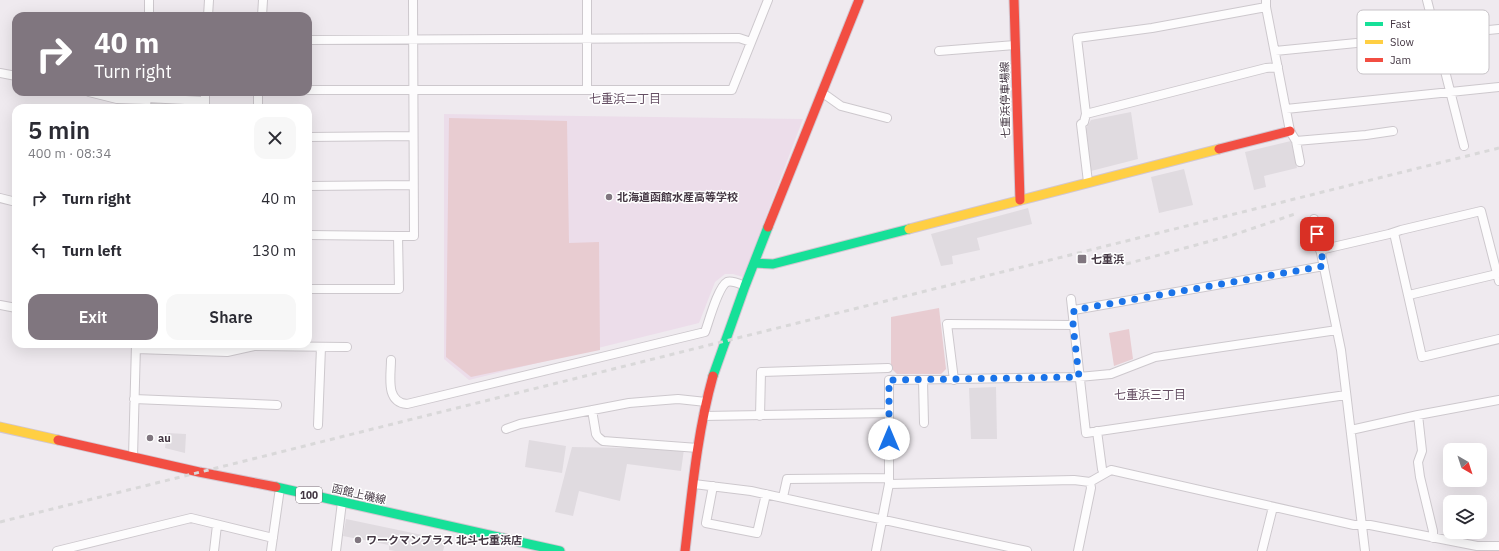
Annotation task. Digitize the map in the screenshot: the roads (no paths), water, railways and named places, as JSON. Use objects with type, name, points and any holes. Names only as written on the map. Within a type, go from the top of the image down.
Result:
[{"type":"street","points":[[149,0],[149,12]]},
{"type":"street","points":[[208,12],[209,0]]},
{"type":"street","points":[[262,12],[263,0]]},
{"type":"street","points":[[312,235],[414,236],[413,0]]},
{"type":"street","points":[[587,0],[587,89]]},
{"type":"street","points":[[312,90],[732,90],[768,0]]},
{"type":"street","points":[[685,551],[703,416],[714,374],[745,286],[859,0]]},
{"type":"street","name":"七重浜停車場線","points":[[1014,0],[1020,200]]},
{"type":"street","points":[[1427,0],[1430,10]]},
{"type":"street","points":[[1088,182],[1081,124],[1084,122],[1086,114],[1077,38],[1152,28],[1266,4],[1290,131],[1296,141],[1300,162]]},
{"type":"street","points":[[1489,31],[1499,30]]},
{"type":"street","points":[[312,40],[740,38],[751,42]]},
{"type":"street","points":[[1275,51],[1357,43]]},
{"type":"street","points":[[939,51],[1015,45]]},
{"type":"street","points":[[1086,114],[1266,68],[1278,67]]},
{"type":"street","points":[[0,73],[12,75]]},
{"type":"street","points":[[1446,74],[1464,146]]},
{"type":"street","points":[[1286,109],[1499,87]]},
{"type":"street","points":[[105,96],[117,99],[146,99],[195,104]]},
{"type":"street","points":[[827,96],[841,106],[887,118]]},
{"type":"street","points":[[754,263],[773,264],[1290,131]]},
{"type":"street","points":[[1296,141],[1366,135],[1393,131]]},
{"type":"street","points":[[312,137],[413,136]]},
{"type":"street","points":[[312,186],[413,185]]},
{"type":"street","points":[[0,198],[12,201]]},
{"type":"street","points":[[1320,250],[1481,211],[1498,277],[1409,295]]},
{"type":"street","points":[[1314,219],[1337,330],[1365,551]]},
{"type":"street","points":[[1394,233],[1422,357],[1499,339]]},
{"type":"street","points":[[312,288],[399,289],[398,236]]},
{"type":"street","points":[[1074,310],[1324,266]]},
{"type":"street","points":[[391,360],[391,390],[393,396],[400,403],[406,404],[705,332],[721,289],[726,283],[732,281],[745,286]]},
{"type":"street","points":[[1071,299],[1074,310],[1073,325],[1086,433],[1346,395]]},
{"type":"street","points":[[0,305],[12,307]]},
{"type":"street","points":[[954,380],[947,324],[1073,325]]},
{"type":"street","points":[[876,551],[883,520],[889,481],[889,380],[1079,377],[1111,374],[1155,357],[1337,330]]},
{"type":"street","points":[[312,347],[347,347]]},
{"type":"street","points":[[318,425],[321,347]]},
{"type":"street","points":[[133,456],[136,348]]},
{"type":"street","points":[[166,348],[227,352],[245,348]]},
{"type":"street","points":[[760,416],[761,372],[888,368]]},
{"type":"street","points":[[923,380],[924,423]]},
{"type":"street","points":[[134,399],[277,405]]},
{"type":"street","points":[[506,429],[520,424],[629,403],[667,399],[706,402]]},
{"type":"street","points":[[1350,430],[1418,415],[1499,400]]},
{"type":"street","points":[[592,410],[596,434],[603,440],[698,448]]},
{"type":"street","points":[[703,416],[760,416],[889,412]]},
{"type":"street","points":[[1418,415],[1422,451],[1418,462],[1420,477],[1433,531],[1433,538]]},
{"type":"street","name":"函館上磯線","points":[[0,427],[560,551]]},
{"type":"street","points":[[1097,431],[1104,474]]},
{"type":"street","points":[[783,498],[787,479],[889,481],[1074,480],[1090,482],[1111,470],[1354,525],[1362,525],[1477,546],[1499,546]]},
{"type":"street","points":[[1078,551],[1091,488],[1090,482]]},
{"type":"street","points":[[694,484],[766,494],[1028,551]]},
{"type":"street","points":[[713,486],[706,523],[757,533],[766,494]]},
{"type":"street","points":[[271,551],[280,488]]},
{"type":"street","points":[[336,551],[342,502]]},
{"type":"street","points":[[1262,551],[1273,507]]},
{"type":"street","points":[[57,551],[90,547],[191,518],[273,538]]},
{"type":"street","points":[[214,551],[217,525]]},
{"type":"street","points":[[1454,542],[1454,551]]},
{"type":"railway","points":[[0,522],[1499,148]]},
{"type":"railway","points":[[1126,264],[1233,235],[1295,214]]},
{"type":"place","name":"北海道函館水産高等学校","points":[[609,197]]},
{"type":"place","name":"七重浜","points":[[1082,259]]},
{"type":"place","name":"au","points":[[150,438]]},
{"type":"place","name":"ワークマンプラス 北斗七重浜店","points":[[358,540]]},
{"type":"district","name":"七重浜二丁目","points":[[625,98]]},
{"type":"district","name":"七重浜三丁目","points":[[1150,394]]}]
